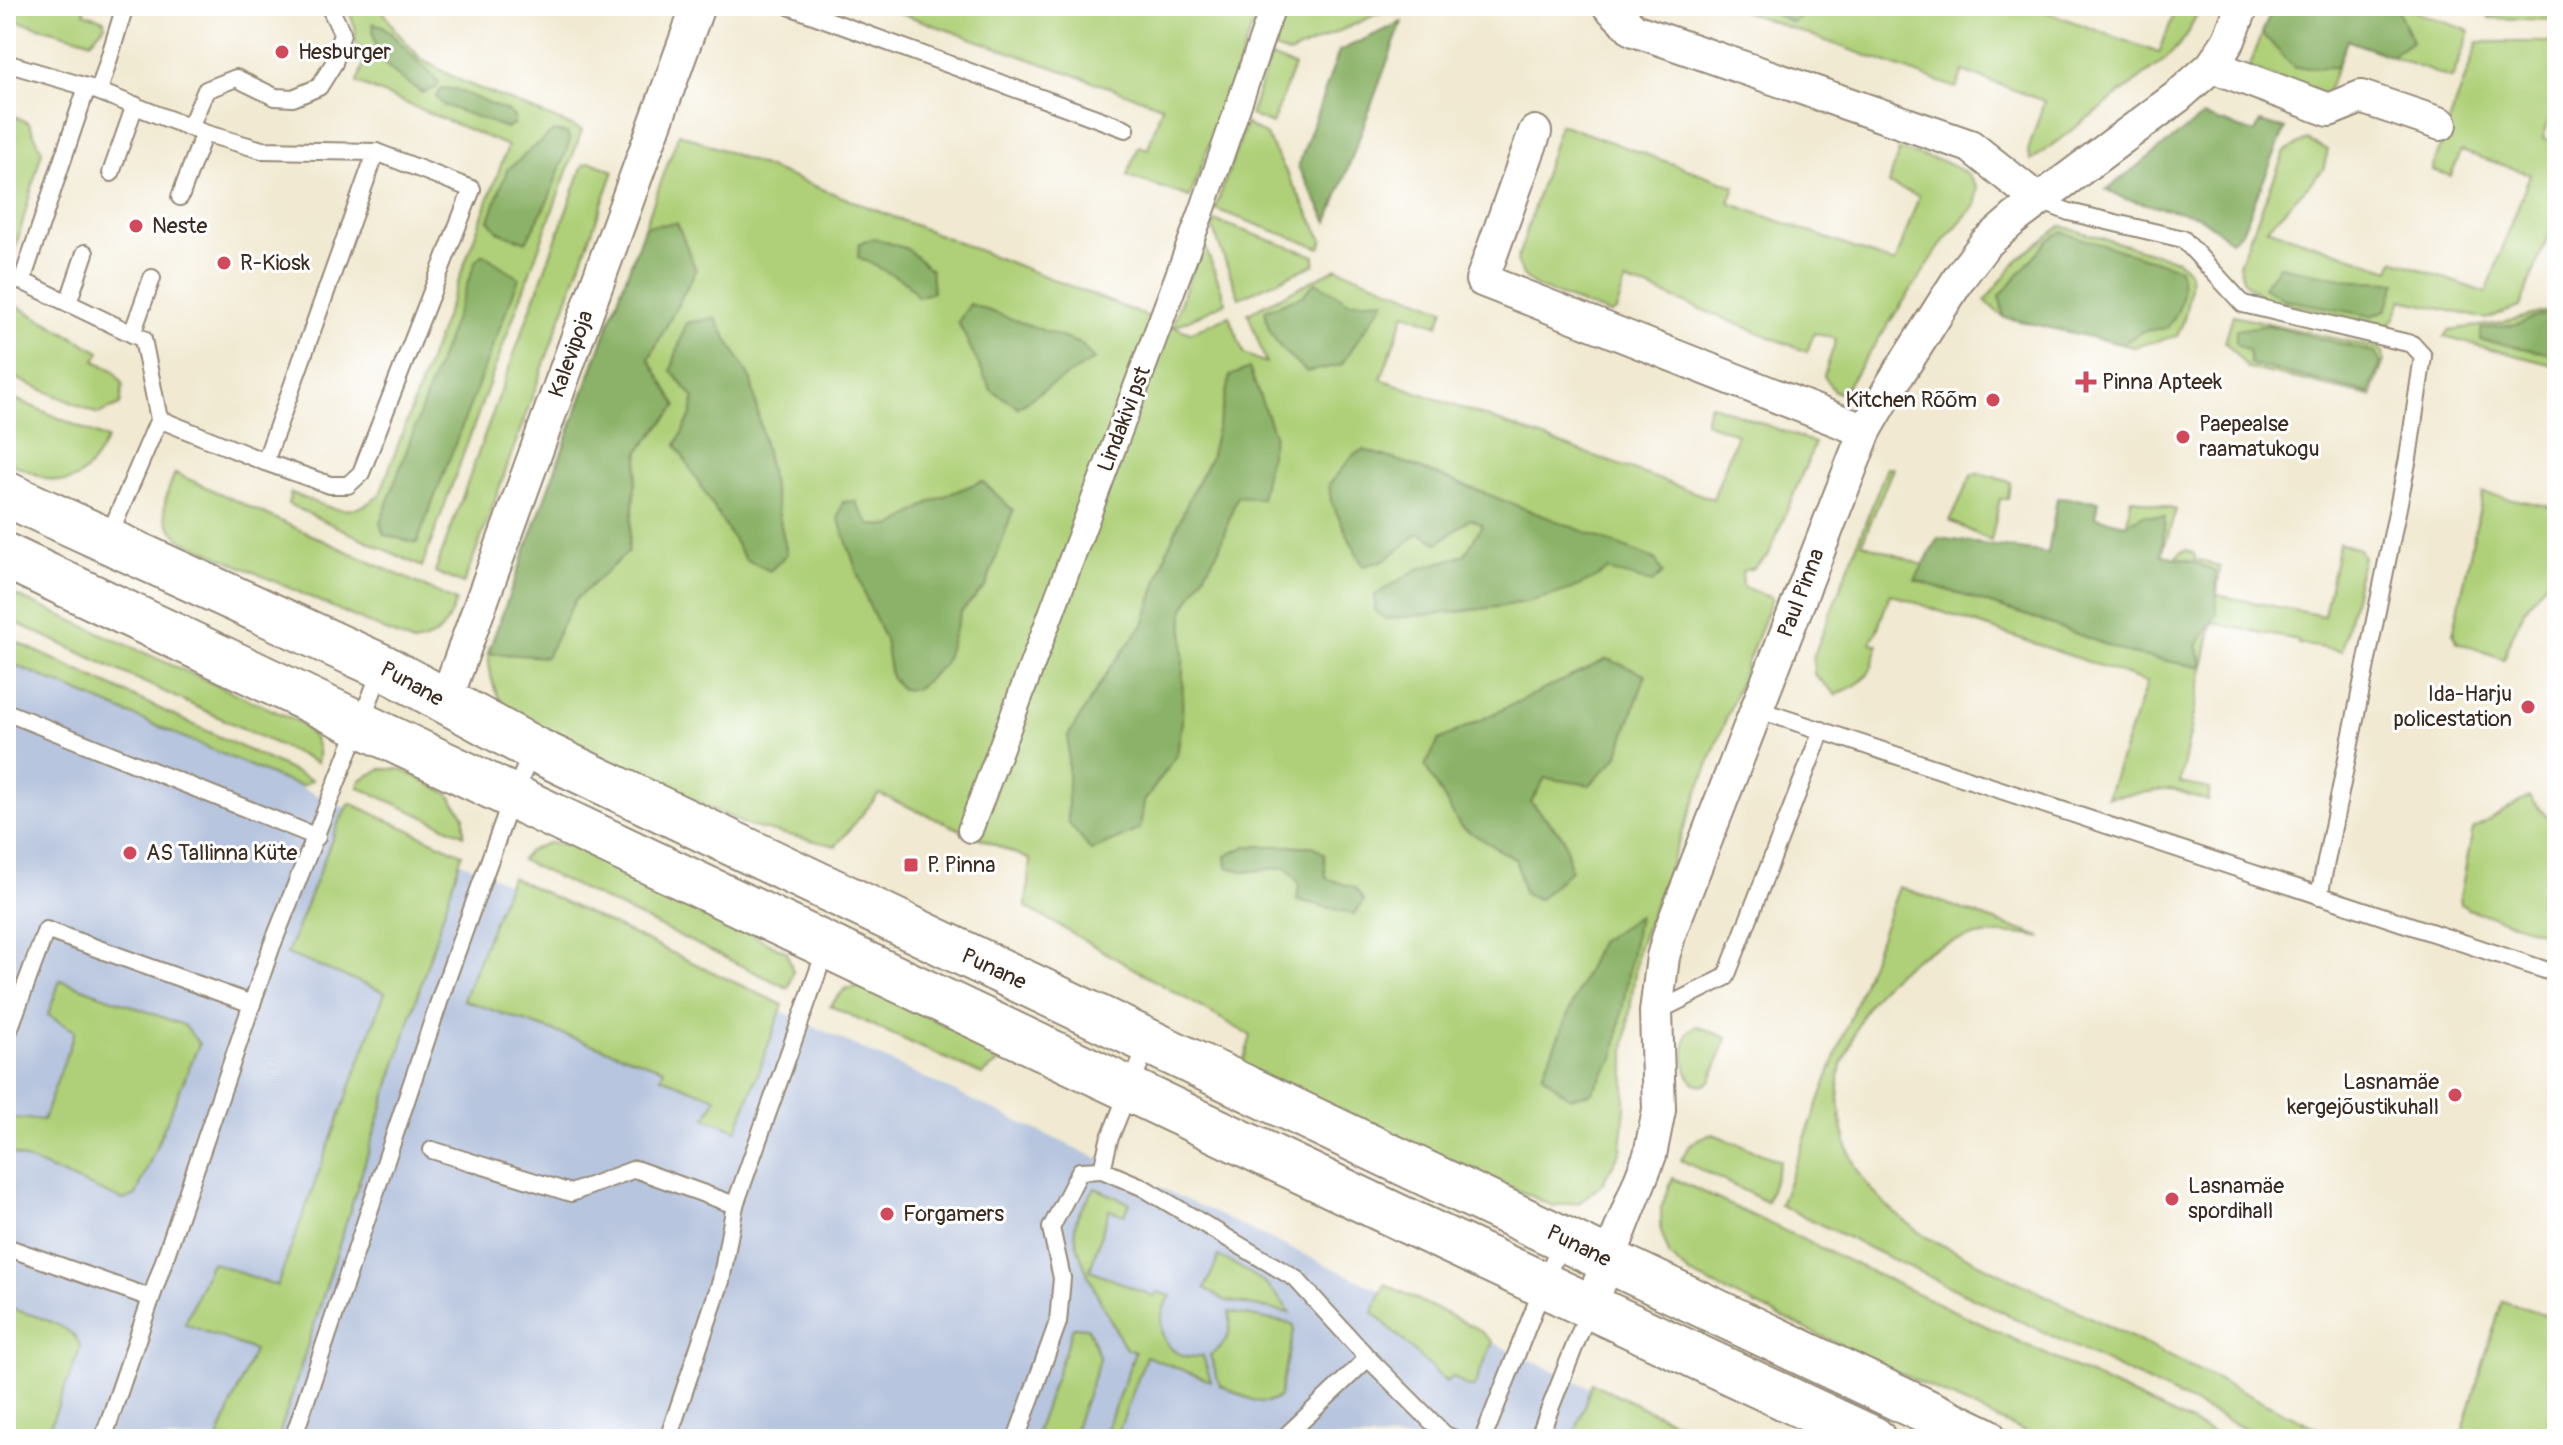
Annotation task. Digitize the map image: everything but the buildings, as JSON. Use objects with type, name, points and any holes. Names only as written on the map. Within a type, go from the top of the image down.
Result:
[{"type":"main road","name":"Punane","points":[[6,494],[383,667],[534,749],[1984,1439]]},
{"type":"main road","points":[[6,556],[1873,1439]]},
{"type":"street","name":"Kalevipoja","points":[[445,702],[698,6]]},
{"type":"street","name":"Lindakivi pst","points":[[970,830],[1202,211],[1273,6]]},
{"type":"street","points":[[1609,6],[1634,30],[1970,146],[2038,200]]},
{"type":"street","name":"Paul Pinna","points":[[1590,1307],[1650,1155],[1659,1110],[1656,1012],[1663,957],[1670,932],[1865,431],[1960,277],[1985,244],[2038,200],[2177,97],[2212,66],[2229,40],[2242,6]]},
{"type":"street","points":[[2212,66],[2329,110],[2361,97],[2441,124]]},
{"type":"street","points":[[1535,132],[1482,280],[1865,431]]},
{"type":"lane","points":[[107,539],[159,419],[143,339],[22,281],[125,6]]},
{"type":"lane","points":[[180,197],[206,90],[236,78],[275,97],[293,98],[319,87],[334,63],[342,33],[329,6]]},
{"type":"lane","points":[[789,6],[1126,129]]},
{"type":"lane","points":[[6,63],[93,89],[197,130],[262,150],[376,152],[472,189],[361,473],[348,485],[330,485],[159,419]]},
{"type":"lane","points":[[111,173],[135,105]]},
{"type":"lane","points":[[265,462],[376,152]]},
{"type":"lane","points":[[2038,200],[2069,212],[2183,239],[2243,304],[2412,344],[2423,356],[2408,458],[2319,896]]},
{"type":"lane","points":[[68,303],[85,253]]},
{"type":"lane","points":[[132,334],[152,278]]},
{"type":"lane","points":[[103,1439],[271,948],[383,667]]},
{"type":"lane","points":[[1756,709],[2557,974]]},
{"type":"lane","points":[[6,712],[317,837]]},
{"type":"lane","points":[[1656,1012],[1726,977],[1822,730]]},
{"type":"lane","points":[[293,1439],[442,993],[513,795],[534,749]]},
{"type":"lane","points":[[6,1038],[46,930],[252,1004]]},
{"type":"lane","points":[[668,1439],[721,1281],[735,1205],[827,944]]},
{"type":"lane","points":[[1102,1170],[1109,1140],[1148,1042]]},
{"type":"lane","points":[[432,1150],[571,1193],[635,1169],[735,1205]]},
{"type":"lane","points":[[1016,1439],[1058,1322],[1062,1278],[1051,1228],[1080,1171],[1102,1170],[1142,1187],[1296,1279],[1368,1358],[1445,1435],[1455,1439]]},
{"type":"lane","points":[[1483,1439],[1563,1238]]},
{"type":"lane","points":[[6,1247],[151,1298]]},
{"type":"lane","points":[[1538,1439],[1590,1307]]},
{"type":"lane","points":[[1285,1439],[1368,1358]]},
{"type":"shaded area","points":[[6,650],[1700,1439],[6,1439]]},
{"type":"green space","points":[[6,6],[85,6],[84,13],[104,20],[105,25],[91,41],[6,18]]},
{"type":"green space","points":[[346,6],[380,6],[396,31],[422,60],[461,81],[582,130],[422,567],[288,504],[291,493],[347,510],[369,503],[380,494],[508,146],[357,83],[368,51],[356,45],[355,26]]},
{"type":"green space","points":[[880,6],[1260,6],[1190,197],[1127,176],[1139,146],[1148,149],[1162,106]]},
{"type":"green space","points":[[1290,6],[1395,6],[1289,54],[1274,49]]},
{"type":"green space","points":[[1729,6],[2030,6],[2159,53],[2177,6],[2201,6],[2185,38],[2167,58],[2031,161],[2028,151],[2044,101],[1963,71],[1956,88]]},
{"type":"green space","points":[[1756,6],[1818,6],[1792,22]]},
{"type":"green space","points":[[2273,6],[2399,6],[2470,31],[2452,79],[2347,40],[2326,97],[2249,68]]},
{"type":"green space","points":[[2273,6],[2396,6],[2412,41],[2391,56],[2347,40],[2337,67],[2294,68],[2262,33]]},
{"type":"green space","points":[[2492,6],[2557,6],[2557,20],[2489,18]]},
{"type":"green space","points":[[1402,22],[1328,222],[1298,167],[1339,51]]},
{"type":"green space","points":[[373,23],[383,26],[439,82],[436,88],[422,93],[386,65],[376,48]]},
{"type":"green space","points":[[2478,42],[2557,42],[2557,98],[2543,138],[2557,143],[2557,213],[2520,307],[2486,319],[2402,300],[2394,320],[2387,326],[2262,298],[2244,282],[2239,264],[2285,151],[2307,140],[2328,150],[2323,170],[2267,228],[2390,270],[2394,260],[2486,293],[2530,174],[2461,151],[2451,176],[2432,170]]},
{"type":"green space","points":[[1270,57],[1294,66],[1272,124],[1250,115]]},
{"type":"green space","points":[[442,88],[457,90],[509,112],[514,117],[514,124],[506,128],[443,105],[436,97]]},
{"type":"green space","points":[[6,112],[29,123],[42,151],[6,283]]},
{"type":"green space","points":[[2203,116],[2255,133],[2260,122],[2285,129],[2242,232],[2231,240],[2198,216],[2125,199],[2106,190]]},
{"type":"green space","points":[[1246,124],[1266,135],[1323,240],[1320,248],[1215,209]]},
{"type":"green space","points":[[1560,124],[1735,186],[1729,203],[1895,263],[1919,196],[1888,184],[1899,150],[1942,161],[1967,173],[1977,188],[1976,204],[1945,239],[1842,394],[1834,391],[1824,376],[1836,339],[1814,333],[1807,352],[1648,288],[1625,282],[1616,311],[1610,314],[1536,287],[1523,275],[1517,261]]},
{"type":"green space","points":[[553,131],[567,133],[570,140],[549,198],[526,242],[499,232],[489,220],[507,170]]},
{"type":"green space","points":[[679,133],[1172,326],[1203,241],[1226,302],[1174,327],[1190,333],[1229,316],[1244,354],[1266,363],[1248,313],[1337,268],[1444,309],[1438,325],[1405,313],[1381,379],[1713,499],[1737,434],[1705,422],[1710,404],[1815,443],[1769,554],[1754,568],[1742,571],[1743,587],[1772,598],[1638,949],[1625,1049],[1621,1150],[1602,1184],[1580,1202],[1553,1206],[1242,1066],[1251,1036],[1026,907],[1030,860],[879,794],[836,846],[749,826],[530,726],[503,704],[494,688],[488,653]]},
{"type":"green space","points":[[591,162],[614,171],[463,584],[435,572],[583,165]]},
{"type":"green space","points":[[1216,221],[1315,256],[1315,264],[1239,298],[1212,226]]},
{"type":"green space","points":[[677,223],[696,270],[649,359],[677,406],[639,451],[628,552],[575,600],[546,657],[488,653],[645,226]]},
{"type":"green space","points":[[2061,226],[2177,260],[2185,266],[2190,274],[2190,288],[2177,336],[2134,347],[2003,317],[1985,301],[2019,258]]},
{"type":"green space","points":[[2061,232],[2179,268],[2181,300],[2167,328],[2143,331],[2122,344],[2003,317],[2000,296],[2048,240]]},
{"type":"green space","points":[[874,238],[907,249],[931,270],[933,292],[918,297],[906,282],[858,257],[859,244]]},
{"type":"green space","points":[[483,254],[519,278],[417,543],[384,535],[380,523],[476,260]]},
{"type":"green space","points":[[2279,266],[2357,281],[2397,282],[2386,310],[2371,316],[2284,299],[2263,287]]},
{"type":"green space","points":[[1316,282],[1349,302],[1385,300],[1341,365],[1307,372],[1273,338],[1265,310],[1302,296]]},
{"type":"green space","points":[[6,300],[100,352],[95,361],[113,370],[123,384],[120,405],[98,414],[6,374]]},
{"type":"green space","points":[[970,304],[1081,344],[1094,360],[1018,407],[991,390],[958,322]]},
{"type":"green space","points":[[2557,309],[2557,366],[2444,337],[2449,330],[2502,323]]},
{"type":"green space","points":[[2233,315],[2383,352],[2384,361],[2371,396],[2248,368],[2225,342]]},
{"type":"green space","points":[[2542,315],[2557,315],[2557,355],[2481,340],[2481,329],[2516,325]]},
{"type":"green space","points":[[715,318],[751,380],[787,554],[770,571],[745,559],[676,445],[691,415],[694,398],[671,371],[686,323]]},
{"type":"green space","points":[[2268,325],[2375,353],[2381,363],[2369,393],[2250,364],[2248,350],[2236,344],[2236,330]]},
{"type":"green space","points":[[1249,368],[1274,434],[1261,499],[1237,496],[1219,549],[1184,609],[1182,722],[1177,755],[1144,802],[1140,829],[1091,851],[1068,822],[1068,736],[1110,668],[1145,622],[1168,548],[1210,458],[1230,376]]},
{"type":"green space","points":[[6,395],[107,439],[96,458],[75,478],[64,481],[39,476],[6,461]]},
{"type":"green space","points":[[1364,450],[1409,464],[1655,559],[1663,573],[1652,583],[1608,570],[1585,583],[1530,601],[1470,611],[1385,619],[1375,610],[1375,595],[1418,569],[1465,555],[1482,525],[1470,519],[1438,543],[1419,533],[1385,560],[1363,566],[1331,502],[1329,484],[1354,454]]},
{"type":"green space","points":[[1887,467],[1893,468],[1862,543],[1923,565],[1916,580],[2031,617],[2131,654],[2203,667],[2197,645],[2127,524],[2131,498],[2176,510],[2162,554],[2175,558],[2188,550],[2195,555],[2195,560],[2220,566],[2217,595],[2324,616],[2339,543],[2359,549],[2363,557],[2342,651],[2298,644],[2298,640],[2212,623],[2180,783],[2210,789],[2208,801],[2172,789],[2107,797],[2147,682],[1890,594],[1870,642],[1878,645],[1869,672],[1861,681],[1836,695],[1814,674],[1813,658]]},
{"type":"green space","points":[[175,473],[456,601],[449,617],[436,634],[413,643],[184,541],[169,526],[164,510]]},
{"type":"green space","points":[[1972,474],[2010,482],[2008,499],[2000,499],[1991,541],[1950,521]]},
{"type":"green space","points":[[982,481],[1013,510],[986,586],[961,612],[944,664],[915,690],[901,689],[891,677],[885,640],[867,601],[838,517],[843,502],[855,501],[870,525],[893,526],[932,501]]},
{"type":"green space","points":[[2483,493],[2557,508],[2557,570],[2524,611],[2504,659],[2457,642],[2453,634]]},
{"type":"green space","points":[[2057,498],[2098,501],[2095,517],[2126,524],[2144,515],[2165,517],[2162,555],[2188,560],[2216,571],[2217,614],[2197,646],[2203,668],[2131,654],[2031,617],[1915,580],[1938,538],[2048,553]]},
{"type":"green space","points":[[6,591],[297,721],[314,739],[318,750],[317,763],[6,618]]},
{"type":"green space","points":[[6,637],[312,780],[302,786],[285,781],[6,661]]},
{"type":"green space","points":[[1607,659],[1646,674],[1617,757],[1590,785],[1545,778],[1531,802],[1564,838],[1571,870],[1539,899],[1524,894],[1516,860],[1460,826],[1425,766],[1439,740]]},
{"type":"green space","points":[[381,769],[401,769],[449,794],[464,816],[464,835],[358,787],[360,780]]},
{"type":"green space","points":[[2529,797],[2557,828],[2557,937],[2468,909],[2461,904],[2473,829]]},
{"type":"green space","points":[[350,803],[462,854],[278,1439],[218,1439],[254,1350],[185,1324],[211,1262],[277,1286],[385,992],[287,954],[338,824]]},
{"type":"green space","points":[[547,843],[566,844],[787,952],[793,972],[788,988],[521,860],[529,851]]},
{"type":"green space","points":[[1246,846],[1313,846],[1324,854],[1326,878],[1355,888],[1364,901],[1354,914],[1297,900],[1299,883],[1286,867],[1246,872],[1227,867],[1226,856]]},
{"type":"green space","points":[[511,877],[783,1005],[737,1130],[706,1118],[716,1098],[661,1077],[664,1069],[463,1000]]},
{"type":"green space","points":[[1899,887],[2043,938],[1991,934],[1942,946],[1919,956],[1899,971],[1880,989],[1865,1010],[1842,1064],[1839,1092],[1845,1140],[1861,1176],[1873,1192],[1924,1236],[2339,1439],[2266,1439],[1780,1205]]},
{"type":"green space","points":[[1638,916],[1614,1058],[1591,1093],[1570,1098],[1542,1075],[1599,942]]},
{"type":"green space","points":[[60,980],[184,1025],[199,1044],[136,1195],[123,1200],[6,1151],[6,1133],[11,1118],[43,1120],[75,1031],[48,1015]]},
{"type":"green space","points":[[864,985],[978,1042],[999,1062],[982,1075],[830,1006],[845,989]]},
{"type":"green space","points":[[1697,1026],[1727,1038],[1711,1080],[1705,1085],[1692,1081],[1686,1066],[1686,1039],[1689,1031]]},
{"type":"green space","points":[[1713,1134],[1780,1161],[1767,1202],[1681,1160],[1693,1142]]},
{"type":"green space","points":[[1673,1178],[2225,1439],[2039,1439],[1690,1274],[1670,1257],[1661,1231],[1661,1208]]},
{"type":"green space","points":[[1095,1188],[1130,1203],[1125,1215],[1109,1210],[1090,1270],[1155,1297],[1157,1292],[1171,1296],[1161,1318],[1164,1340],[1179,1354],[1203,1356],[1211,1381],[1146,1356],[1116,1439],[1103,1439],[1135,1352],[1126,1349],[1103,1306],[1076,1239],[1077,1217]]},
{"type":"green space","points":[[1219,1256],[1267,1286],[1290,1313],[1224,1300],[1205,1288]]},
{"type":"green space","points":[[1385,1284],[1478,1329],[1493,1342],[1474,1387],[1467,1387],[1453,1377],[1446,1382],[1373,1312]]},
{"type":"green space","points":[[2502,1301],[2557,1318],[2557,1439],[2460,1439]]},
{"type":"green space","points":[[6,1307],[62,1327],[78,1341],[80,1349],[45,1439],[6,1439]]},
{"type":"green space","points":[[1229,1312],[1293,1324],[1279,1396],[1273,1400],[1250,1399],[1220,1385],[1210,1355],[1221,1347],[1227,1337]]},
{"type":"green space","points":[[1073,1327],[1088,1328],[1100,1359],[1071,1439],[1034,1439]]},
{"type":"green space","points":[[1592,1383],[1710,1439],[1573,1439]]},
{"type":"place","name":"Hesburger","points":[[282,52]]},
{"type":"place","name":"Neste","points":[[136,226]]},
{"type":"place","name":"R-Kiosk","points":[[224,263]]},
{"type":"place","name":"Pinna Apteek","points":[[2086,382]]},
{"type":"place","name":"Kitchen Rõõm","points":[[1993,400]]},
{"type":"place","name":"Paepealse raamatukogu","points":[[2183,437]]},
{"type":"place","name":"Ida-Harju policestation","points":[[2528,707]]},
{"type":"place","name":"AS Tallinna Küte","points":[[130,853]]},
{"type":"place","name":"P. Pinna","points":[[911,865]]},
{"type":"place","name":"Lasnamäe kergejõustikuhall","points":[[2455,1095]]},
{"type":"place","name":"Lasnamäe spordihall","points":[[2172,1199]]},
{"type":"place","name":"Forgamers","points":[[887,1214]]}]
